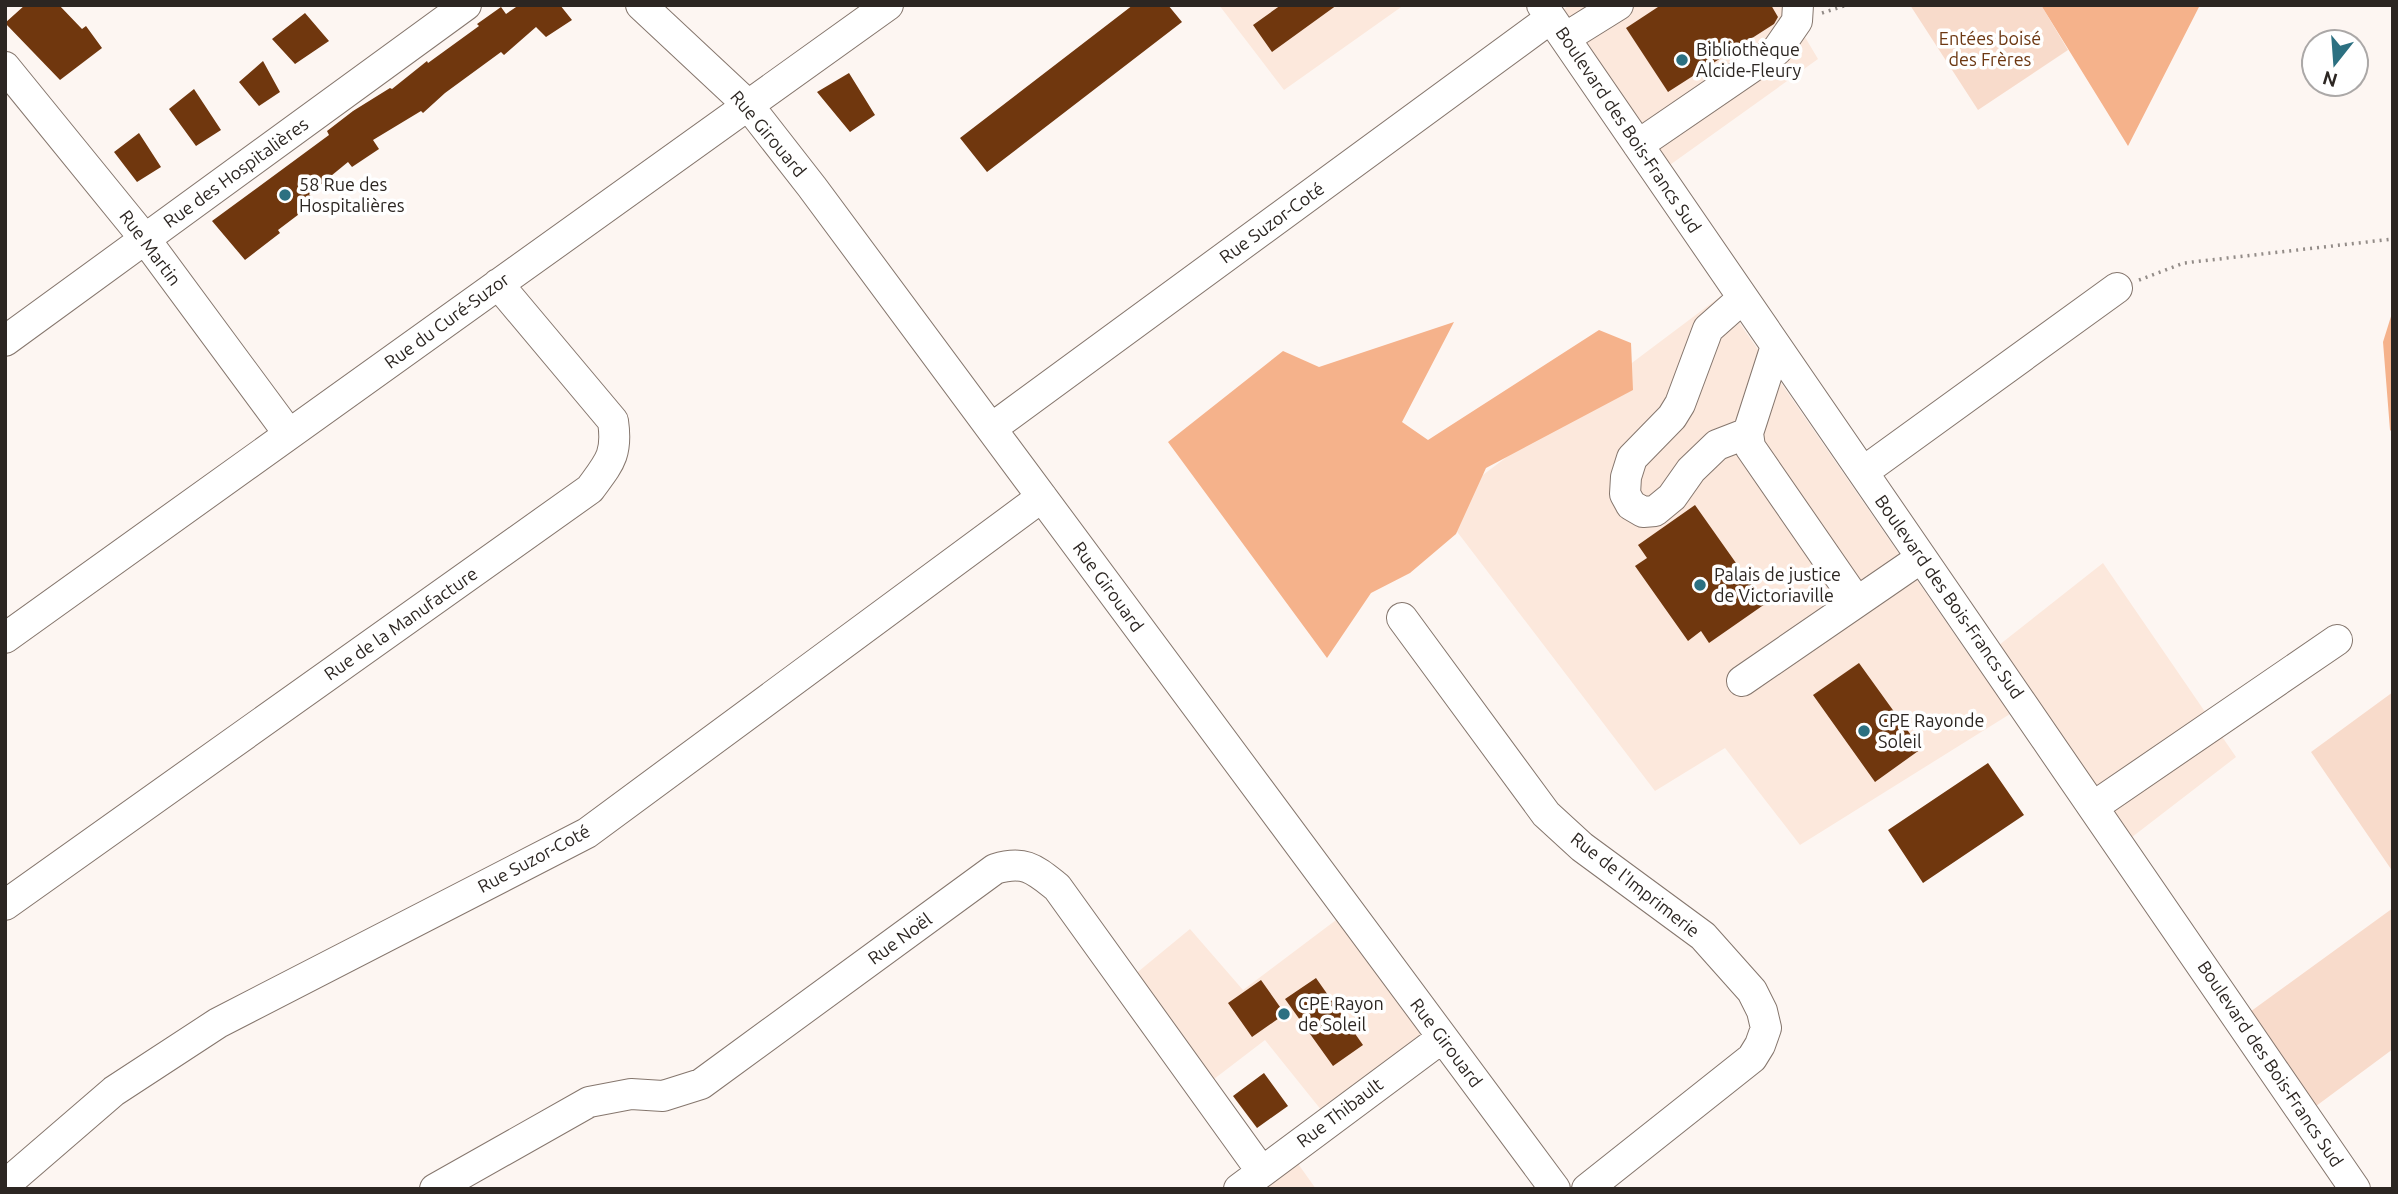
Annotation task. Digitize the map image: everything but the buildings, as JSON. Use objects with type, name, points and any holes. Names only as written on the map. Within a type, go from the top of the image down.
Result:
[{"type":"street","name":"Rue des Hospitalières","points":[[5,341],[466,5]]},
{"type":"street","name":"Rue Girouard","points":[[640,5],[748,105],[992,428],[1555,1189]]},
{"type":"street","name":"Rue du Curé-Suzor","points":[[5,638],[888,5]]},
{"type":"street","name":"Rue Suzor-Coté","points":[[992,428],[1553,21],[1618,5]]},
{"type":"street","points":[[1637,145],[1777,50],[1797,21],[1798,5]]},
{"type":"street","name":"Boulevard des Bois-Francs Sud","points":[[1553,21],[2355,1189]]},
{"type":"street","name":"Rue Martin","points":[[5,67],[145,239],[289,434]]},
{"type":"street","name":"Rue de la Manufacture","points":[[5,905],[590,489],[611,461],[615,438],[613,421],[498,284]]},
{"type":"street","points":[[1863,472],[2117,288]]},
{"type":"street","points":[[1743,298],[1708,329],[1676,411],[1632,458],[1626,477],[1625,494],[1631,505],[1643,512],[1655,511],[1672,497],[1691,470],[1717,445],[1748,433]]},
{"type":"street","points":[[1776,346],[1748,433],[1750,447],[1857,602]]},
{"type":"street","name":"Rue Suzor-Coté","points":[[5,1185],[114,1091],[218,1023],[587,833],[1042,497]]},
{"type":"street","points":[[1742,681],[1922,558]]},
{"type":"street","name":"Rue de l'Imprimerie","points":[[1402,618],[1546,814],[1582,847],[1703,936],[1752,991],[1762,1011],[1766,1028],[1752,1058],[1587,1189]]},
{"type":"street","points":[[2093,807],[2337,640]]},
{"type":"street","name":"Rue Noël","points":[[435,1189],[589,1102],[631,1094],[663,1097],[701,1084],[995,869],[1015,863],[1038,872],[1057,887],[1250,1180]]},
{"type":"street","name":"Rue Thibault","points":[[1250,1180],[1442,1038]]},
{"type":"path","points":[[2117,288],[2184,263],[2393,239]]},
{"type":"shaded area","points":[[1219,5],[1404,5],[1284,90]]},
{"type":"shaded area","points":[[1569,5],[1786,5],[1818,59],[1667,167],[1564,9]]},
{"type":"shaded area","points":[[2041,5],[2200,5],[2128,146]]},
{"type":"shaded area","points":[[1721,296],[1975,664],[2103,563],[2236,757],[2110,854],[2010,714],[1800,845],[1725,748],[1655,791],[1439,508]]},
{"type":"shaded area","points":[[2393,310],[2393,433],[2390,430],[2383,342]]},
{"type":"shaded area","points":[[1454,322],[1402,422],[1428,440],[1599,330],[1631,343],[1633,390],[1486,468],[1456,534],[1410,573],[1371,593],[1327,658],[1168,442],[1283,351],[1319,367]]},
{"type":"shaded area","name":"CPE Rayon de Soleil","points":[[1348,911],[1442,1038],[1330,1121],[1265,1040],[1201,1089],[1122,985],[1190,929],[1243,990]]},
{"type":"shaded area","points":[[1289,1151],[1316,1189],[1239,1189]]},
{"type":"green space","name":"Entées boisé des Frères","points":[[1910,5],[2041,5],[2068,50],[1978,110]]},
{"type":"green space","points":[[2393,692],[2393,872],[2311,752]]},
{"type":"green space","points":[[2393,908],[2393,1049],[2308,1112],[2243,1017]]},
{"type":"place","name":"Bibliothèque Alcide-Fleury","points":[[1682,60]]},
{"type":"place","name":"58 Rue des Hospitalières","points":[[285,195]]},
{"type":"place","name":"Palais de justice de Victoriaville","points":[[1700,585]]},
{"type":"place","name":"CPE Rayonde Soleil","points":[[1864,731]]},
{"type":"place","name":"CPE Rayon de Soleil","points":[[1284,1014]]}]
